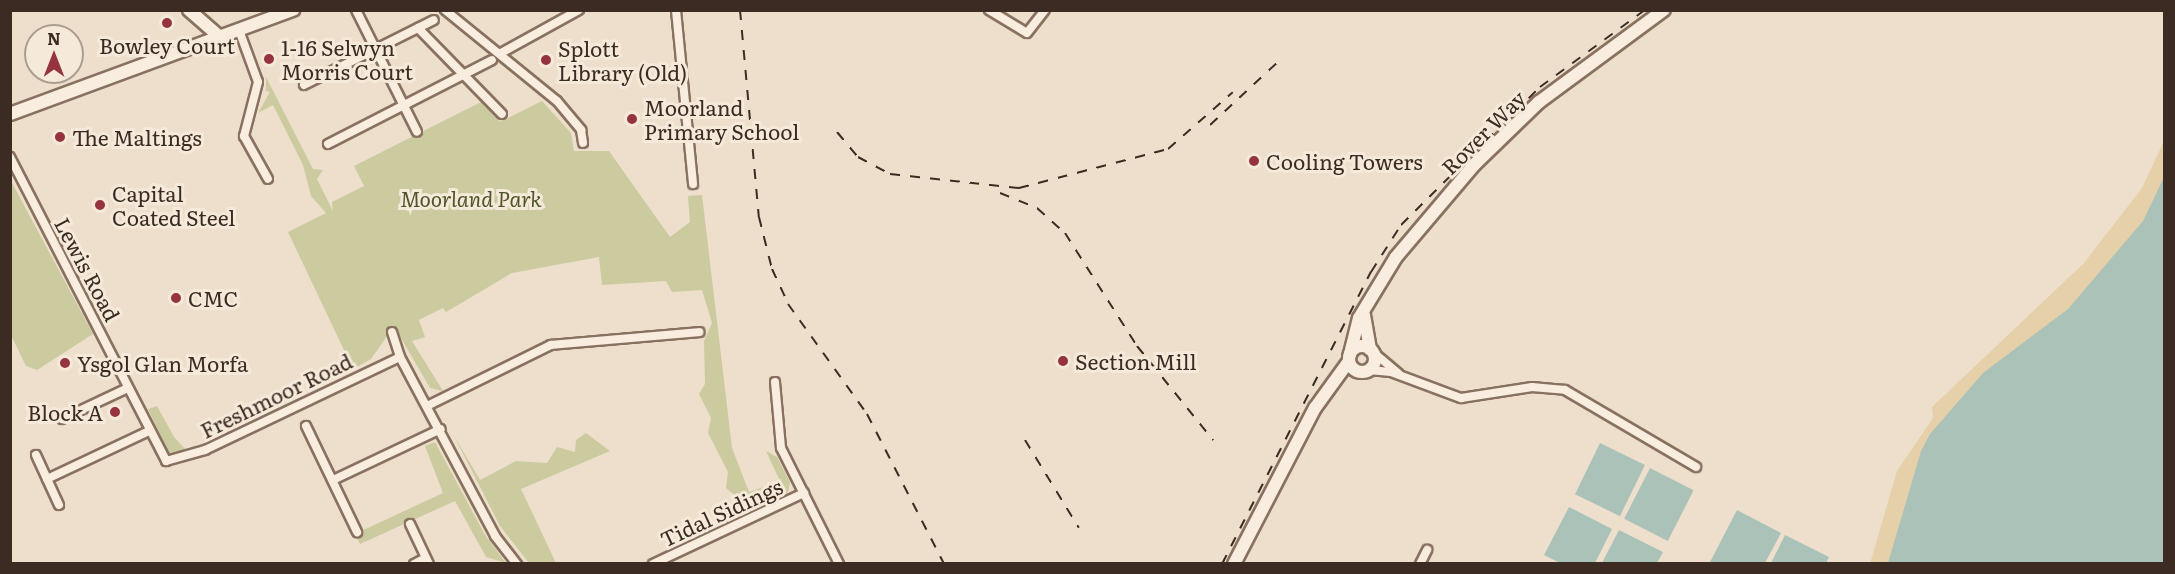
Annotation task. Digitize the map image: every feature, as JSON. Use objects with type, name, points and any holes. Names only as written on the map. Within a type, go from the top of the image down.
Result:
[{"type":"street","points":[[189,10],[220,37]]},
{"type":"street","points":[[10,114],[293,10]]},
{"type":"street","points":[[356,10],[417,132]]},
{"type":"street","points":[[445,10],[501,53],[561,105],[581,130],[583,143]]},
{"type":"street","points":[[676,10],[693,184]]},
{"type":"street","points":[[989,10],[1027,33],[1045,10]]},
{"type":"street","name":"Rover Way","points":[[1234,564],[1315,408],[1334,387],[1349,359],[1353,330],[1403,246],[1495,143],[1580,70],[1664,10]]},
{"type":"street","points":[[501,53],[578,11]]},
{"type":"street","points":[[304,85],[434,20]]},
{"type":"street","points":[[418,28],[502,114]]},
{"type":"street","points":[[239,30],[257,76],[244,132],[268,179]]},
{"type":"street","points":[[328,144],[492,60]]},
{"type":"street","name":"Lewis Road","points":[[10,157],[166,461]]},
{"type":"street","points":[[1364,314],[1371,350],[1366,371]]},
{"type":"street","points":[[392,332],[400,357],[429,405],[495,536],[517,564]]},
{"type":"street","points":[[429,405],[551,345],[699,332]]},
{"type":"street","points":[[1401,375],[1371,350],[1358,346],[1349,359],[1366,371],[1401,375],[1461,398],[1532,387],[1564,390],[1696,467]]},
{"type":"street","name":"Freshmoor Road","points":[[166,461],[204,450],[400,357]]},
{"type":"street","name":"Rover Way","points":[[1334,387],[1366,371]]},
{"type":"street","points":[[775,382],[779,441],[839,564]]},
{"type":"street","points":[[63,419],[128,388]]},
{"type":"street","points":[[306,426],[357,532]]},
{"type":"street","points":[[333,480],[441,429]]},
{"type":"street","points":[[47,479],[149,431]]},
{"type":"street","points":[[36,455],[59,505]]},
{"type":"street","name":"Tidal Sidings","points":[[653,564],[804,493]]},
{"type":"street","points":[[412,528],[428,561],[414,564]]},
{"type":"street","points":[[1420,564],[1427,550]]},
{"type":"green space","name":"Moorland Park","points":[[266,77],[313,169],[323,170],[317,179],[333,211],[332,202],[364,186],[354,166],[481,102],[500,122],[542,101],[571,133],[574,151],[609,151],[670,237],[690,222],[688,196],[702,195],[732,448],[749,492],[780,481],[766,451],[777,457],[790,482],[788,492],[753,510],[726,488],[728,472],[708,433],[711,418],[699,394],[705,384],[704,341],[712,323],[702,290],[672,292],[666,281],[602,285],[599,257],[512,273],[446,312],[443,308],[419,320],[425,337],[412,341],[443,391],[430,388],[394,326],[371,359],[353,369],[288,232],[326,213],[311,196],[303,165],[273,105],[258,113],[270,92],[266,91]]},
{"type":"green space","points":[[11,181],[93,334],[37,370],[26,366],[11,335]]},
{"type":"green space","points":[[157,406],[174,437],[186,450],[169,453],[148,409]]},
{"type":"green space","points":[[586,433],[610,451],[521,489],[556,563],[529,563],[500,526],[453,434],[480,480],[516,461],[547,463],[557,447],[575,452],[576,440]]},
{"type":"green space","points":[[435,442],[485,535],[506,563],[486,557],[455,501],[360,544],[355,534],[443,493],[425,446]]},
{"type":"sand","points":[[2164,141],[2164,262],[1916,563],[1870,564],[1897,471],[1933,418],[1932,407],[2084,263],[2142,188]]},
{"type":"shaded area","points":[[2164,177],[2164,563],[1888,563],[1921,451],[1930,434],[1983,373],[2068,309],[2143,221]]},
{"type":"shaded area","points":[[1600,443],[1645,465],[1620,516],[1575,494]]},
{"type":"shaded area","points":[[1650,468],[1694,490],[1668,541],[1624,519]]},
{"type":"shaded area","points":[[1569,507],[1612,529],[1595,563],[1560,563],[1544,555]]},
{"type":"shaded area","points":[[1737,510],[1781,533],[1765,563],[1710,562]]},
{"type":"shaded area","points":[[1619,530],[1663,552],[1657,563],[1602,563]]},
{"type":"shaded area","points":[[1785,535],[1829,557],[1826,563],[1771,563]]},
{"type":"railway","points":[[740,10],[759,217],[772,269],[788,304],[867,414],[944,564]]},
{"type":"railway","points":[[1222,564],[1371,272],[1401,225],[1540,87],[1645,10]]},
{"type":"railway","points":[[1210,125],[1280,60]]},
{"type":"railway","points":[[837,132],[858,157],[890,174],[1019,188],[1168,149],[1233,92]]},
{"type":"railway","points":[[1000,193],[1037,208],[1065,233],[1137,346],[1213,440]]},
{"type":"railway","points":[[1025,440],[1079,528]]},
{"type":"place","name":"Bowley Court","points":[[167,23]]},
{"type":"place","name":"1-16 Selwyn Morris Court","points":[[269,59]]},
{"type":"place","name":"Splott Library (Old)","points":[[546,60]]},
{"type":"place","name":"Moorland Primary School","points":[[632,119]]},
{"type":"place","name":"The Maltings","points":[[60,137]]},
{"type":"place","name":"Cooling Towers","points":[[1254,161]]},
{"type":"place","name":"Capital Coated Steel","points":[[100,205]]},
{"type":"place","name":"CMC","points":[[176,298]]},
{"type":"place","name":"Section Mill","points":[[1063,361]]},
{"type":"place","name":"Ysgol Glan Morfa","points":[[65,363]]},
{"type":"place","name":"Block A","points":[[115,412]]}]
